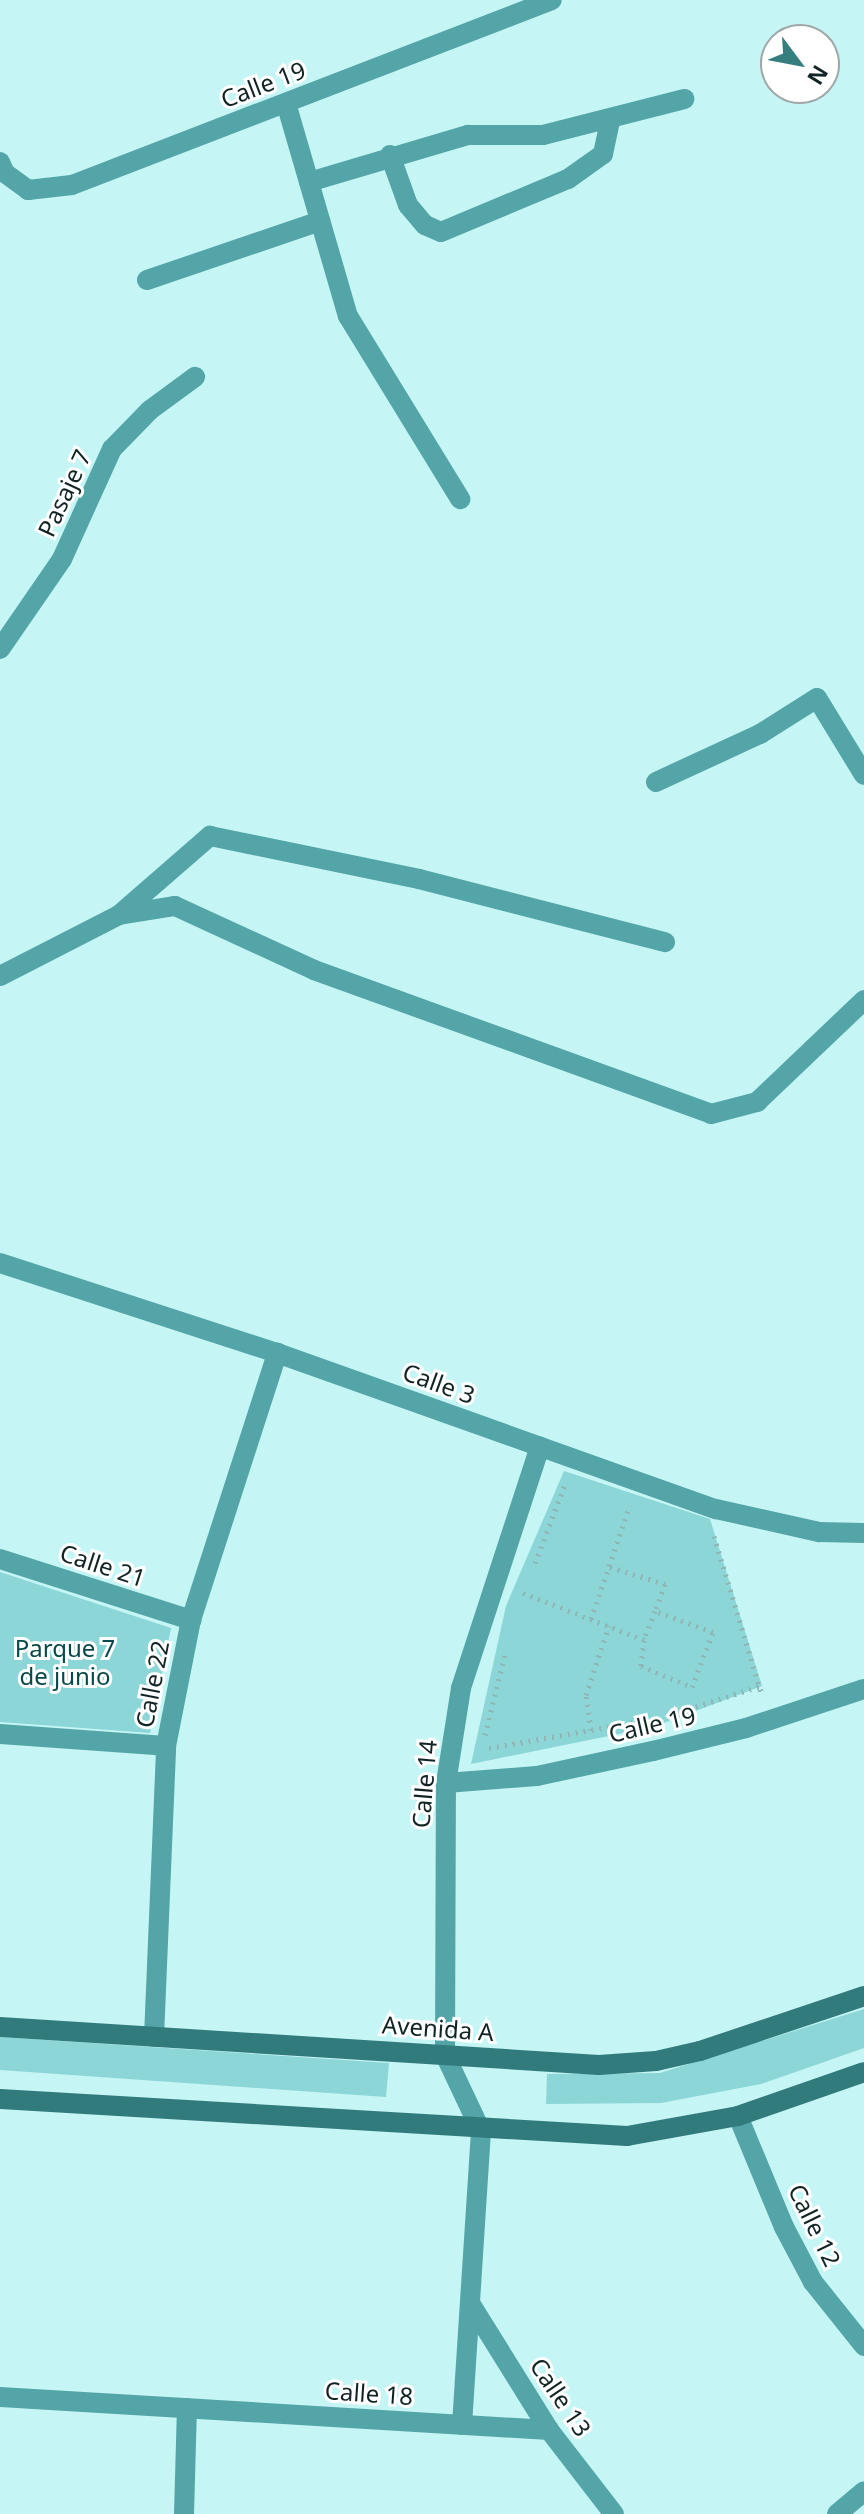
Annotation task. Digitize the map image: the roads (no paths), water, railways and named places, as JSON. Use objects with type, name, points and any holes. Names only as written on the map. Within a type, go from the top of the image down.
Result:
[{"type":"main road","name":"Avenida A","points":[[0,2027],[599,2065],[656,2061],[752,2035],[864,1996]]},
{"type":"main road","points":[[0,2099],[481,2131],[627,2136],[738,2116],[864,2072]]},
{"type":"street","name":"Calle 19","points":[[0,162],[5,173],[28,190],[72,185],[552,0]]},
{"type":"street","points":[[309,182],[390,155],[468,135],[543,135],[610,121],[684,99]]},
{"type":"street","points":[[286,103],[348,316],[460,499]]},
{"type":"street","points":[[390,155],[408,205],[425,225],[441,232],[568,179],[603,154],[610,121]]},
{"type":"street","points":[[147,280],[320,221]]},
{"type":"street","name":"Pasaje 7","points":[[0,649],[62,559],[112,449],[150,410],[195,377]]},
{"type":"street","points":[[656,782],[760,734],[817,698],[856,739],[864,775]]},
{"type":"street","points":[[0,976],[119,915],[210,836],[419,879],[665,942]]},
{"type":"street","points":[[119,915],[175,906],[314,970],[711,1114],[757,1102],[864,1000]]},
{"type":"street","name":"Calle 3","points":[[0,1263],[277,1353],[716,1509],[819,1532],[864,1533]]},
{"type":"street","name":"Calle 22","points":[[154,2037],[166,1746],[191,1620],[277,1353]]},
{"type":"street","name":"Calle 14","points":[[481,2131],[445,2055],[446,1783],[461,1688],[540,1447]]},
{"type":"street","name":"Calle 21","points":[[0,1559],[191,1620]]},
{"type":"street","name":"Calle 19","points":[[446,1783],[537,1776],[653,1751],[746,1728],[864,1689]]},
{"type":"street","points":[[0,1734],[166,1746]]},
{"type":"street","name":"Calle 12","points":[[738,2116],[784,2227],[813,2282],[864,2346]]},
{"type":"street","points":[[462,2425],[481,2131]]},
{"type":"street","name":"Calle 13","points":[[470,2303],[549,2430],[614,2514]]},
{"type":"street","name":"Calle 18","points":[[0,2397],[549,2430]]},
{"type":"street","points":[[184,2514],[187,2408]]},
{"type":"street","points":[[837,2514],[864,2491]]},
{"type":"park label","name":"Parque 7 de junio","points":[[65,1662]]}]
